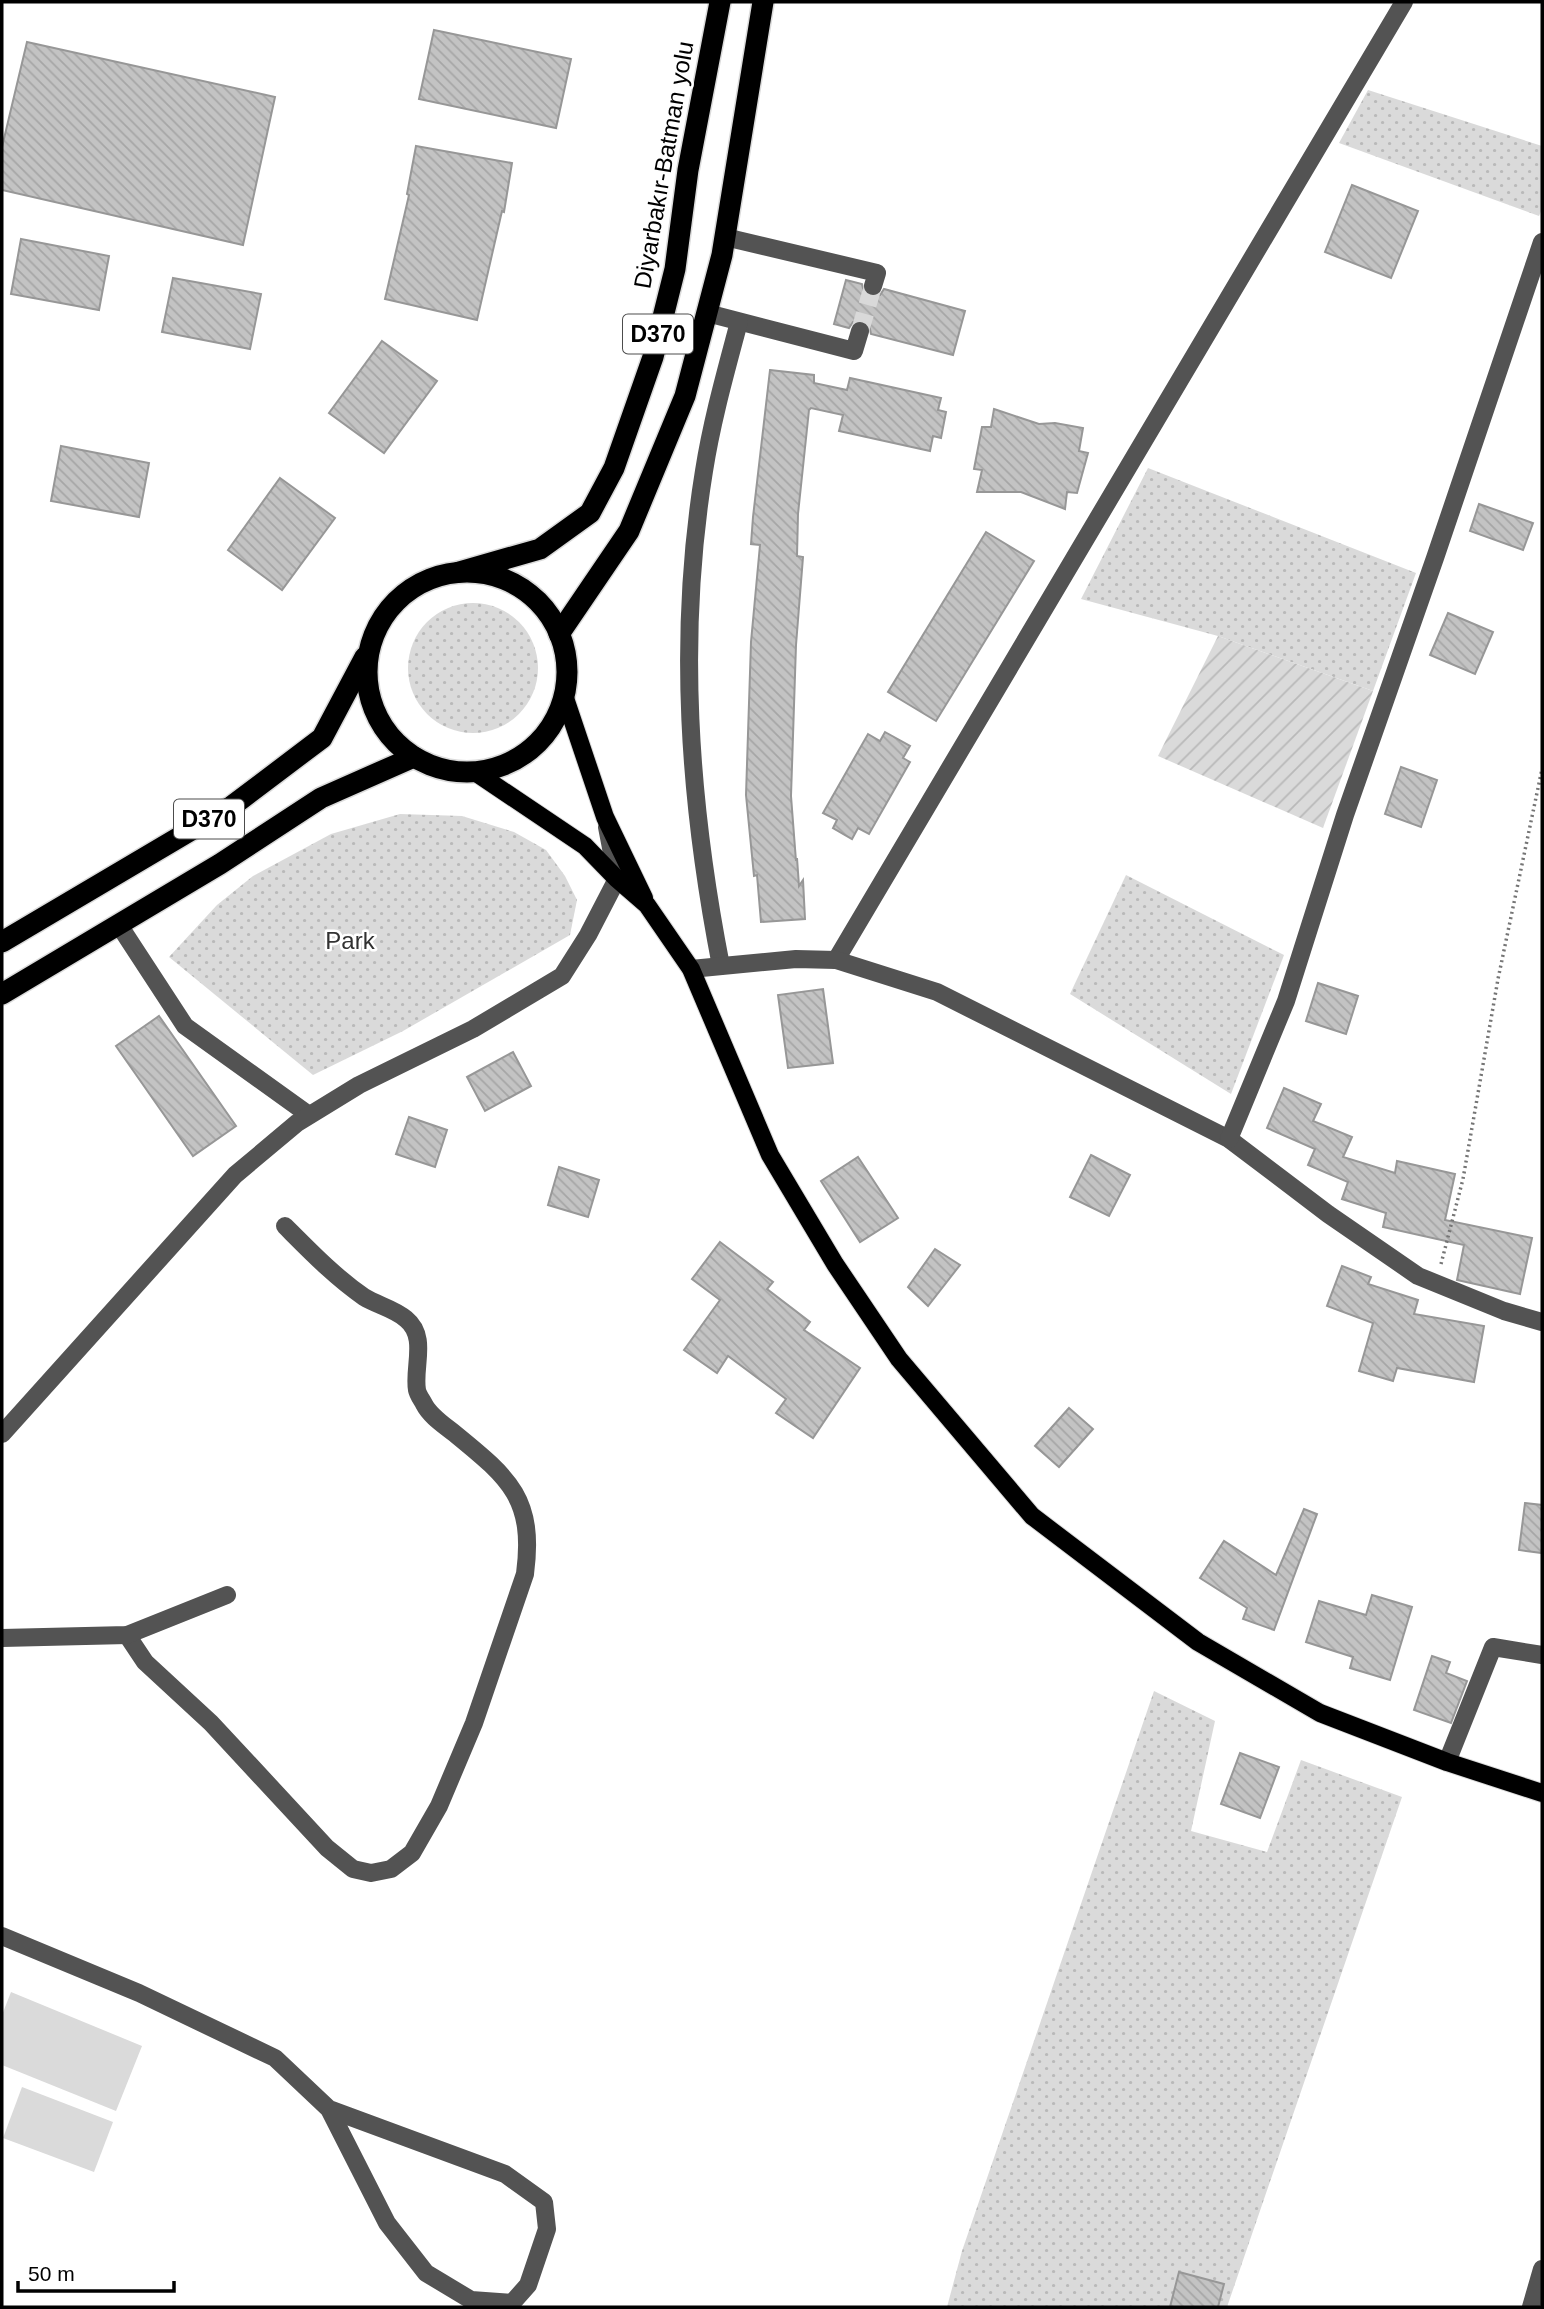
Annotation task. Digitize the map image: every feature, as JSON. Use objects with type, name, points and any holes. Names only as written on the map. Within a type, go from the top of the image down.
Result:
[{"type":"highway","name":"Diyarbakır-Batman yolu","points":[[458,572],[540,549],[590,513],[614,468],[653,356],[675,269],[688,170],[720,2]]},
{"type":"highway","name":"D370","points":[[559,634],[629,531],[685,396],[725,237],[763,2]]},
{"type":"highway","points":[[458,572],[490,574],[519,586],[543,607],[559,634],[567,664],[564,695],[552,724],[532,748],[505,764],[474,772],[443,769],[414,757],[390,737],[374,710],[366,680],[369,649],[381,619],[401,596],[428,579],[458,572]]},
{"type":"highway","name":"D370","points":[[2,942],[232,806],[322,738],[369,649]]},
{"type":"highway","name":"D370","points":[[2,995],[220,864],[321,798],[414,757]]},
{"type":"main road","points":[[564,695],[605,817],[647,905],[691,969],[770,1156],[835,1264],[899,1359],[1032,1516],[1198,1642],[1320,1713],[1447,1762],[1542,1793]]},
{"type":"main road","points":[[474,772],[585,846],[647,905]]},
{"type":"street","points":[[836,960],[1404,2]]},
{"type":"street","points":[[725,237],[877,273],[873,286]]},
{"type":"street","points":[[1229,1139],[1286,1001],[1345,815],[1542,242]]},
{"type":"street","points":[[707,313],[854,351],[860,331]]},
{"type":"street","points":[[721,966],[707,894],[694,792],[689,633],[696,523],[704,468],[722,382],[739,321]]},
{"type":"street","points":[[2,1434],[235,1175],[309,1115],[359,1085],[473,1028],[562,976],[588,935],[617,879],[605,817]]},
{"type":"street","points":[[119,925],[185,1026],[309,1115]]},
{"type":"street","points":[[691,969],[796,959],[836,960],[937,992],[1229,1139],[1328,1214],[1418,1276],[1504,1311],[1542,1322]]},
{"type":"street","points":[[127,1635],[145,1662],[211,1723],[327,1848],[354,1869],[371,1872],[391,1869],[412,1853],[439,1806],[464,1747],[521,1587],[528,1550],[525,1519],[517,1493],[494,1464],[427,1410],[417,1391],[419,1347],[415,1331],[407,1319],[374,1303],[346,1284],[285,1226]]},
{"type":"street","points":[[2,1638],[127,1635],[227,1595]]},
{"type":"street","points":[[1447,1762],[1493,1647],[1542,1652]]},
{"type":"street","points":[[2,1936],[139,1993],[275,2058],[329,2109],[387,2223],[426,2273],[471,2300],[512,2303],[528,2285],[547,2229],[544,2202],[505,2174],[329,2109]]},
{"type":"street","points":[[1531,2307],[1542,2269]]},
{"type":"path","points":[[1436,1283],[1463,1179],[1498,979],[1542,769]]},
{"type":"green space","points":[[1368,90],[1542,146],[1542,209],[1539,216],[1339,143]]},
{"type":"green space","points":[[1148,468],[1416,573],[1373,691],[1218,636],[1081,599]]},
{"type":"green space","points":[[473,603],[498,608],[519,622],[533,643],[538,668],[533,693],[519,714],[498,728],[473,733],[448,728],[427,714],[413,693],[408,668],[413,643],[427,622],[448,608]]},
{"type":"green space","points":[[1218,636],[1373,691],[1323,828],[1158,756]]},
{"type":"green space","name":"Park","points":[[400,814],[462,816],[514,832],[546,850],[565,876],[577,900],[570,935],[403,1031],[313,1075],[169,957],[217,905],[253,876],[331,834]]},
{"type":"green space","points":[[1126,875],[1284,955],[1231,1094],[1070,994]]},
{"type":"green space","points":[[1154,1691],[1215,1721],[1191,1831],[1267,1852],[1301,1760],[1402,1797],[1227,2307],[947,2307],[962,2251]]},
{"type":"green space","points":[[11,1992],[142,2046],[116,2111],[2,2065],[2,2015]]},
{"type":"green space","points":[[22,2087],[113,2122],[94,2172],[3,2138]]},
{"type":"building","points":[[434,30],[571,59],[556,128],[419,99]]},
{"type":"building","points":[[27,42],[275,97],[243,245],[2,190],[2,147]]},
{"type":"building","points":[[416,146],[512,163],[504,212],[502,211],[477,320],[385,299],[409,195],[407,194]]},
{"type":"building","points":[[1352,185],[1418,211],[1391,278],[1325,252]]},
{"type":"building","points":[[21,239],[109,256],[99,310],[11,294]]},
{"type":"building","points":[[173,278],[261,294],[250,349],[162,332]]},
{"type":"building","points":[[846,280],[862,284],[864,293],[870,297],[880,295],[884,289],[965,311],[953,355],[871,334],[869,324],[863,320],[853,322],[849,328],[834,324]]},
{"type":"building","points":[[382,341],[437,381],[384,453],[329,413]]},
{"type":"building","points":[[770,370],[814,375],[814,383],[847,390],[850,378],[941,398],[938,410],[946,412],[941,438],[933,436],[930,451],[839,431],[843,415],[811,408],[809,410],[798,514],[797,556],[803,557],[796,645],[791,796],[799,886],[803,880],[805,919],[761,922],[746,795],[751,642],[760,545],[751,544]]},
{"type":"building","points":[[994,409],[1039,424],[1055,423],[1083,428],[1079,451],[1088,453],[1077,493],[1067,492],[1065,509],[1021,492],[977,492],[982,470],[974,469],[982,427],[991,427]]},
{"type":"building","points":[[61,446],[149,463],[139,517],[51,501]]},
{"type":"building","points":[[280,478],[335,518],[282,590],[228,550]]},
{"type":"building","points":[[1479,504],[1533,523],[1523,550],[1470,531]]},
{"type":"building","points":[[986,532],[1034,561],[936,721],[888,692]]},
{"type":"building","points":[[1448,613],[1493,632],[1475,674],[1430,655]]},
{"type":"building","points":[[885,732],[910,746],[903,758],[910,762],[869,834],[858,828],[852,839],[833,828],[837,820],[823,813],[868,734],[880,741]]},
{"type":"building","points":[[1401,767],[1437,780],[1421,827],[1385,814]]},
{"type":"building","points":[[1318,983],[1358,996],[1346,1034],[1306,1021]]},
{"type":"building","points":[[823,989],[833,1063],[788,1068],[778,995]]},
{"type":"building","points":[[159,1016],[236,1126],[193,1156],[116,1046]]},
{"type":"building","points":[[513,1052],[531,1086],[485,1111],[467,1077]]},
{"type":"building","points":[[1284,1088],[1321,1104],[1313,1121],[1352,1137],[1343,1157],[1395,1173],[1397,1161],[1455,1174],[1445,1220],[1532,1238],[1520,1294],[1457,1280],[1464,1245],[1383,1227],[1386,1213],[1342,1199],[1348,1182],[1308,1165],[1315,1149],[1267,1128]]},
{"type":"building","points":[[409,1117],[447,1130],[435,1167],[396,1154]]},
{"type":"building","points":[[1091,1155],[1130,1175],[1109,1216],[1070,1197]]},
{"type":"building","points":[[858,1157],[898,1218],[860,1242],[821,1181]]},
{"type":"building","points":[[559,1167],[599,1180],[588,1217],[548,1205]]},
{"type":"building","points":[[720,1242],[773,1282],[767,1289],[810,1322],[804,1330],[860,1368],[813,1438],[776,1413],[786,1399],[728,1356],[717,1373],[684,1350],[720,1300],[692,1279]]},
{"type":"building","points":[[935,1249],[960,1265],[928,1306],[908,1287]]},
{"type":"building","points":[[1342,1266],[1371,1277],[1368,1284],[1418,1300],[1414,1314],[1484,1326],[1474,1382],[1397,1368],[1393,1381],[1359,1371],[1373,1323],[1327,1306]]},
{"type":"building","points":[[1069,1408],[1093,1429],[1059,1467],[1035,1446]]},
{"type":"building","points":[[1525,1503],[1542,1505],[1542,1553],[1519,1550]]},
{"type":"building","points":[[1304,1509],[1317,1514],[1274,1630],[1243,1619],[1247,1608],[1200,1578],[1224,1541],[1276,1575]]},
{"type":"building","points":[[1372,1595],[1412,1607],[1390,1680],[1350,1668],[1353,1657],[1306,1642],[1319,1601],[1366,1615]]},
{"type":"building","points":[[1432,1656],[1450,1662],[1446,1673],[1467,1681],[1451,1723],[1414,1710]]},
{"type":"building","points":[[1240,1753],[1279,1767],[1260,1818],[1221,1804]]},
{"type":"building","points":[[1179,2272],[1224,2284],[1218,2307],[1170,2307]]},
{"type":"tunnel","points":[[860,331],[873,286]]}]
